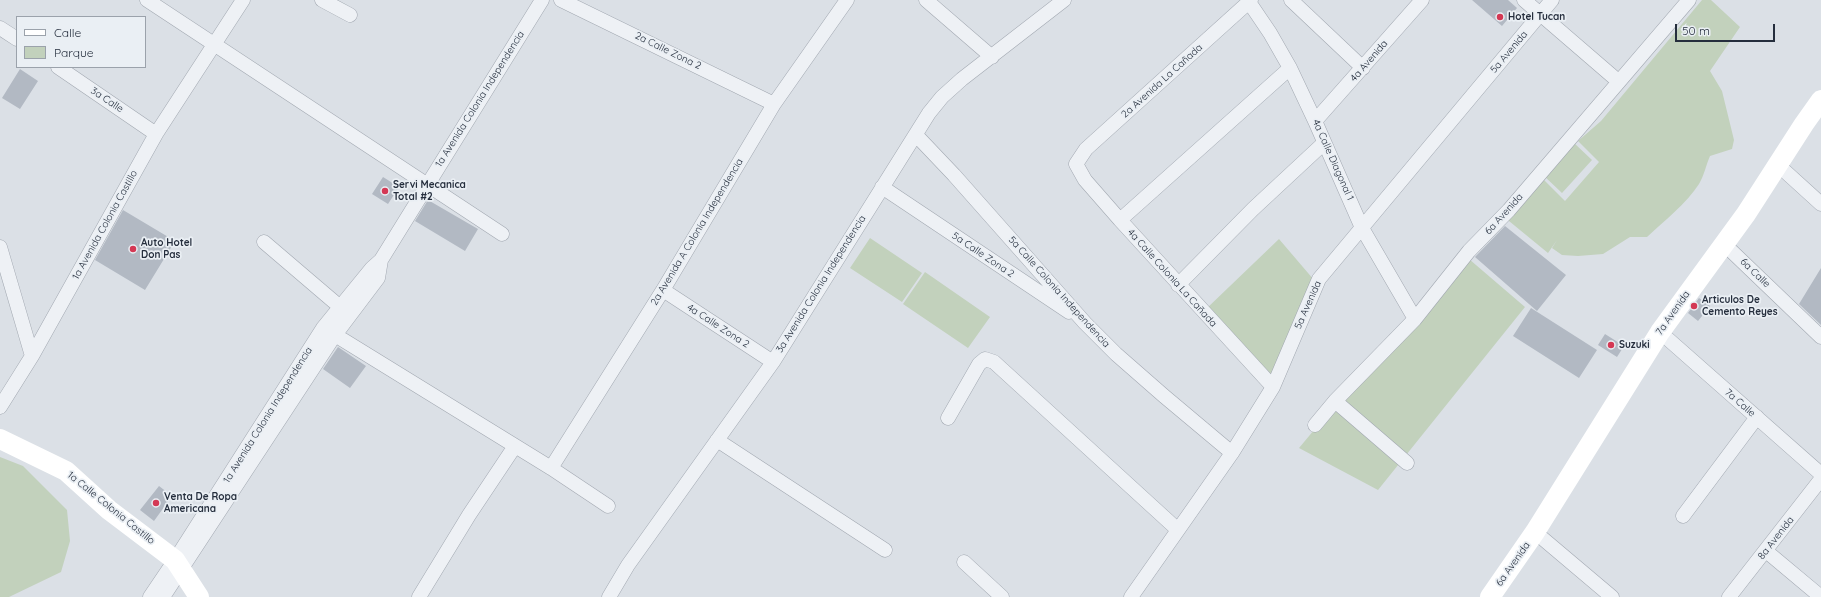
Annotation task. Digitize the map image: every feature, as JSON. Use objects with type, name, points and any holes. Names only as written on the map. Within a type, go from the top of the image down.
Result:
[{"type":"street","points":[[147,0],[502,234]]},
{"type":"street","name":"1a Avenida Colonia Castillo","points":[[0,407],[32,356],[156,134],[243,0]]},
{"type":"street","points":[[322,0],[350,15]]},
{"type":"street","name":"1a Avenida Colonia Independencia","points":[[150,597],[179,565],[335,335],[345,311],[372,268],[381,260],[542,0]]},
{"type":"street","name":"2a Calle Zona 2","points":[[561,0],[774,104]]},
{"type":"street","name":"2a Avenida A Colonia Independencia","points":[[551,468],[662,290],[774,104],[847,0]]},
{"type":"street","points":[[926,0],[992,57]]},
{"type":"street","name":"3a Avenida Colonia Independencia","points":[[609,597],[628,565],[773,362],[929,113],[942,97],[962,79],[1064,0]]},
{"type":"street","points":[[1291,0],[1363,68]]},
{"type":"street","points":[[1524,0],[1618,81]]},
{"type":"street","name":"5a Avenida","points":[[1133,596],[1232,453],[1273,387],[1316,284],[1552,0]]},
{"type":"street","name":"6a Avenida","points":[[1315,425],[1335,401],[1415,319],[1469,251],[1509,210],[1689,0]]},
{"type":"street","name":"4a Calle Diagonal 1","points":[[1250,1],[1290,68],[1362,228],[1415,319]]},
{"type":"street","name":"2a Avenida La Cañada","points":[[1076,164],[1086,149],[1250,1]]},
{"type":"street","name":"4a Avenida","points":[[1315,121],[1363,68],[1415,2]]},
{"type":"street","points":[[0,28],[16,38]]},
{"type":"street","name":"3a Calle","points":[[59,68],[156,134]]},
{"type":"street","points":[[1120,220],[1290,68]]},
{"type":"street","name":"7a Avenida","points":[[1535,532],[1660,332],[1723,243],[1746,214],[1777,164],[1821,100]]},
{"type":"street","name":"5a Calle Colonia Independencia","points":[[916,134],[1085,323],[1116,354],[1232,453]]},
{"type":"street","points":[[1178,285],[1253,209],[1324,143]]},
{"type":"street","name":"4a Calle Colonia La Cañada","points":[[1076,164],[1085,180],[1120,220],[1273,387]]},
{"type":"street","points":[[1777,164],[1821,204]]},
{"type":"street","name":"5a Calle Zona 2","points":[[882,187],[1085,323]]},
{"type":"street","points":[[264,242],[345,311]]},
{"type":"street","name":"6a Calle","points":[[1723,243],[1821,337]]},
{"type":"street","points":[[0,247],[32,356]]},
{"type":"street","name":"4a Calle Zona 2","points":[[662,290],[773,362]]},
{"type":"street","name":"1a Avenida Colonia Independencia","points":[[163,597],[179,565],[323,328],[345,311]]},
{"type":"street","points":[[323,328],[551,468],[608,506]]},
{"type":"street","name":"7a Calle","points":[[1660,332],[1821,474]]},
{"type":"street","points":[[948,418],[979,364],[985,359],[994,362],[1178,530]]},
{"type":"street","points":[[1335,401],[1407,463]]},
{"type":"street","points":[[1682,516],[1757,417]]},
{"type":"street","name":"1a Calle Colonia Castillo","points":[[0,439],[66,471],[110,510],[179,565]]},
{"type":"street","points":[[717,440],[885,550]]},
{"type":"street","points":[[418,597],[468,516],[515,446]]},
{"type":"street","name":"8a Avenida","points":[[1729,597],[1821,478]]},
{"type":"street","points":[[1535,532],[1612,597]]},
{"type":"street","name":"6a Avenida","points":[[1490,597],[1535,532]]},
{"type":"street","points":[[1766,551],[1821,597]]},
{"type":"street","points":[[964,562],[1002,597]]},
{"type":"street","points":[[179,565],[199,597]]},
{"type":"green space","points":[[1702,0],[1711,0],[1740,27],[1710,71],[1722,91],[1734,140],[1732,149],[1710,156],[1701,181],[1694,191],[1647,237],[1630,237],[1603,254],[1578,256],[1562,255],[1552,248],[1557,240],[1548,253],[1498,212],[1534,170],[1565,201],[1599,162],[1578,141],[1601,121]]},
{"type":"green space","points":[[1573,142],[1592,160],[1562,193],[1543,175]]},
{"type":"green space","points":[[870,238],[922,273],[902,302],[850,268]]},
{"type":"green space","points":[[1279,239],[1314,280],[1273,384],[1205,310]]},
{"type":"green space","points":[[1462,253],[1525,307],[1378,490],[1299,448]]},
{"type":"green space","points":[[925,272],[990,317],[968,348],[903,304]]},
{"type":"green space","points":[[0,457],[23,466],[67,510],[70,541],[61,572],[9,597],[0,597]]},
{"type":"building","name":"Hotel Tucan","points":[[1472,0],[1508,0],[1517,8],[1502,26]]},
{"type":"building","points":[[20,69],[38,81],[20,109],[2,98]]},
{"type":"building","name":"Servi Mecanica Total #2","points":[[383,177],[399,187],[388,204],[372,194]]},
{"type":"building","points":[[428,200],[478,229],[465,251],[415,221]]},
{"type":"building","name":"Auto Hotel Don Pas","points":[[123,210],[175,241],[145,290],[95,260]]},
{"type":"building","points":[[1505,226],[1566,275],[1537,311],[1475,257]]},
{"type":"building","points":[[1821,268],[1821,325],[1799,304]]},
{"type":"building","points":[[1699,298],[1710,306],[1698,321],[1688,313]]},
{"type":"building","points":[[1531,308],[1597,350],[1579,378],[1513,336]]},
{"type":"building","name":"Suzuki","points":[[1605,334],[1624,346],[1617,357],[1598,345]]},
{"type":"building","points":[[338,347],[366,366],[350,388],[323,369]]},
{"type":"building","name":"Venta De Ropa Americana","points":[[159,486],[172,496],[154,521],[140,510]]},
{"type":"place","name":"Hotel Tucan","points":[[1500,17]]},
{"type":"place","name":"Servi Mecanica Total #2","points":[[385,191]]},
{"type":"place","name":"Auto Hotel Don Pas","points":[[133,249]]},
{"type":"place","name":"Articulos De Cemento Reyes","points":[[1694,306]]},
{"type":"place","name":"Suzuki","points":[[1611,345]]},
{"type":"place","name":"Venta De Ropa Americana","points":[[156,503]]}]
